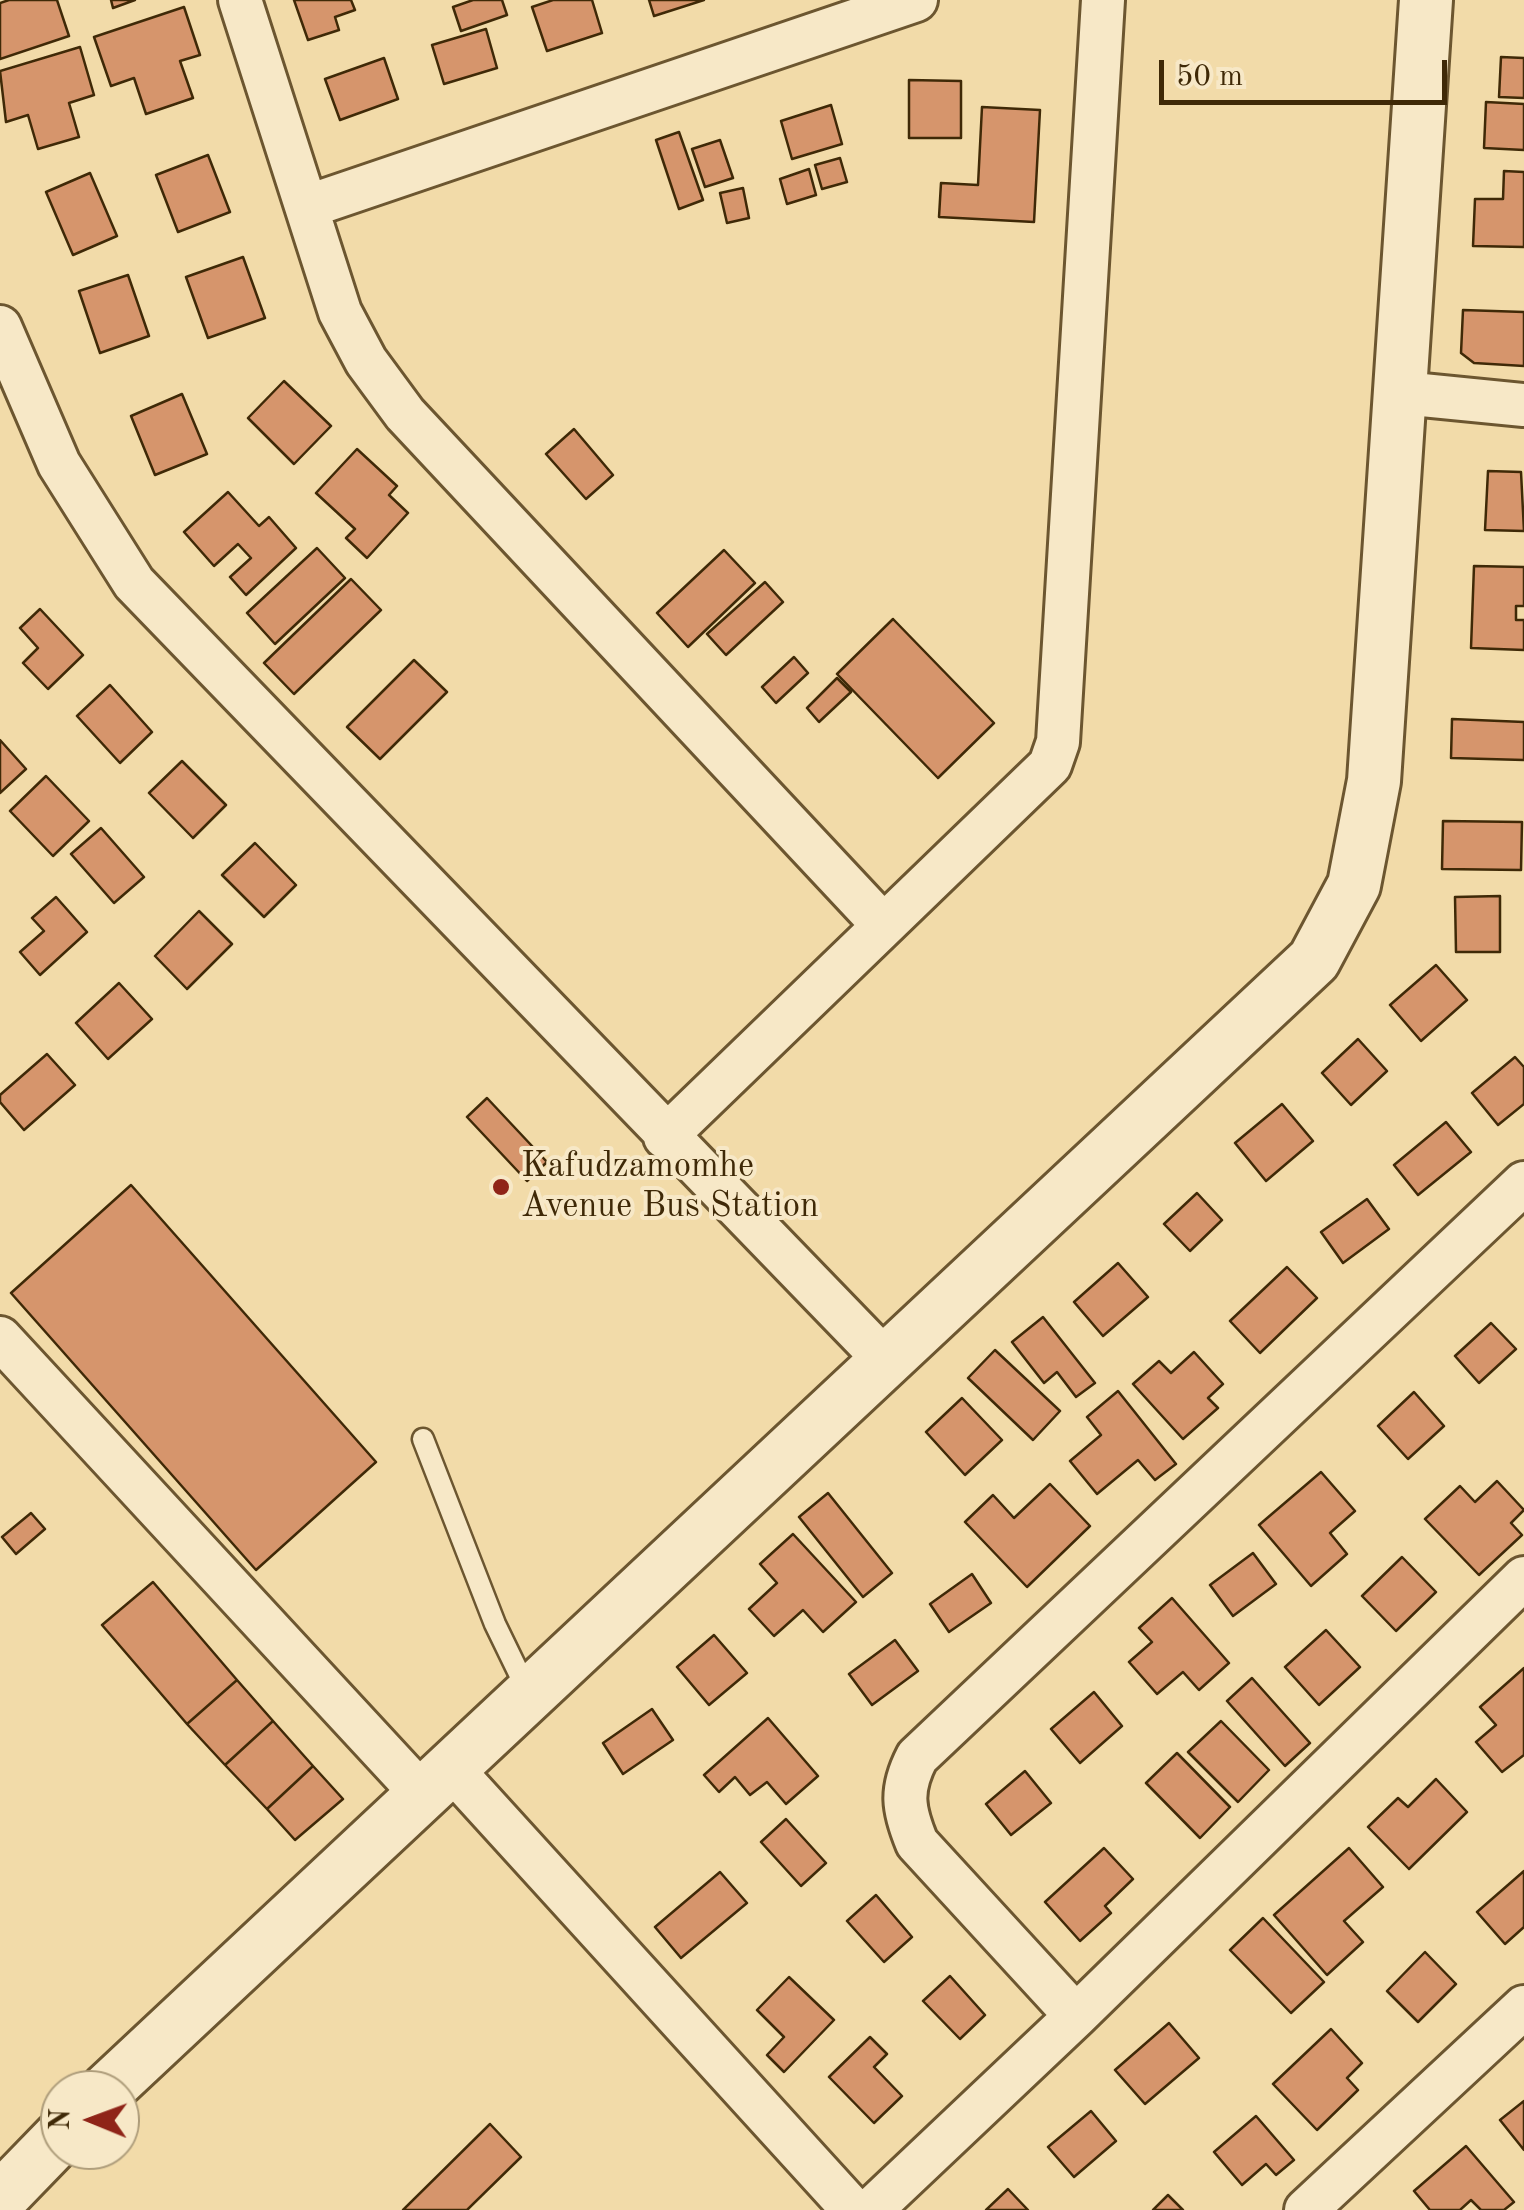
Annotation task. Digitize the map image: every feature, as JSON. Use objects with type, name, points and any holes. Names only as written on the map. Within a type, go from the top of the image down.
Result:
[{"type":"street","points":[[240,0],[340,312],[366,361],[405,414],[884,925]]},
{"type":"street","points":[[309,206],[916,0]]},
{"type":"street","points":[[665,1138],[1039,778],[1058,742],[1103,0]]},
{"type":"street","points":[[127,2070],[435,1780],[888,1364],[1314,960],[1354,885],[1374,781],[1426,0]]},
{"type":"street","points":[[0,327],[59,464],[134,583],[665,1138],[888,1364]]},
{"type":"street","points":[[1402,393],[1524,405]]},
{"type":"street","points":[[1076,2016],[917,1844],[904,1813],[903,1784],[917,1757],[1524,1182]]},
{"type":"street","points":[[0,1338],[854,2210]]},
{"type":"street","points":[[871,2210],[1520,1588]]},
{"type":"street","points":[[1306,2210],[1524,2006]]},
{"type":"street","points":[[0,2198],[40,2157]]},
{"type":"lane","points":[[423,1439],[495,1624],[528,1694]]},
{"type":"building","points":[[57,0],[69,36],[0,59],[0,3]]},
{"type":"building","points":[[111,0],[135,0],[113,8]]},
{"type":"building","points":[[294,0],[351,0],[355,10],[335,17],[339,30],[308,40]]},
{"type":"building","points":[[473,0],[502,0],[507,15],[461,31],[453,7]]},
{"type":"building","points":[[553,0],[592,0],[602,33],[547,51],[532,7]]},
{"type":"building","points":[[649,0],[704,0],[654,16]]},
{"type":"building","points":[[184,7],[200,55],[180,61],[193,98],[146,114],[134,78],[111,86],[94,37]]},
{"type":"building","points":[[486,29],[497,68],[444,84],[432,45]]},
{"type":"building","points":[[80,47],[94,95],[69,103],[79,137],[38,149],[28,115],[6,122],[0,71]]},
{"type":"building","points":[[1501,57],[1524,58],[1524,98],[1499,97]]},
{"type":"building","points":[[384,58],[398,99],[340,120],[325,79]]},
{"type":"building","points":[[909,80],[961,81],[961,138],[909,138]]},
{"type":"building","points":[[1486,102],[1524,104],[1524,150],[1484,148]]},
{"type":"building","points":[[831,105],[842,144],[792,159],[781,121]]},
{"type":"building","points":[[982,107],[1040,110],[1034,222],[939,217],[941,183],[978,185]]},
{"type":"building","points":[[679,132],[703,200],[679,209],[656,140]]},
{"type":"building","points":[[720,140],[733,178],[705,187],[692,149]]},
{"type":"building","points":[[208,155],[230,212],[178,232],[156,175]]},
{"type":"building","points":[[840,158],[847,182],[822,189],[815,165]]},
{"type":"building","points":[[809,169],[816,195],[787,204],[780,179]]},
{"type":"building","points":[[1504,171],[1524,172],[1524,247],[1473,246],[1475,199],[1503,199]]},
{"type":"building","points":[[90,173],[117,236],[73,255],[46,192]]},
{"type":"building","points":[[743,188],[749,218],[727,223],[720,193]]},
{"type":"building","points":[[243,257],[265,318],[208,338],[186,277]]},
{"type":"building","points":[[128,275],[149,336],[100,353],[79,291]]},
{"type":"building","points":[[1463,310],[1524,312],[1524,366],[1474,363],[1461,353]]},
{"type":"building","points":[[284,381],[331,426],[294,464],[248,418]]},
{"type":"building","points":[[182,394],[207,454],[155,475],[131,416]]},
{"type":"building","points":[[574,429],[613,475],[586,499],[546,454]]},
{"type":"building","points":[[357,449],[397,486],[389,495],[408,513],[367,558],[346,538],[355,529],[316,493]]},
{"type":"building","points":[[1488,471],[1521,472],[1524,531],[1485,530]]},
{"type":"building","points":[[228,492],[259,526],[269,517],[296,548],[246,595],[230,577],[251,558],[238,544],[214,566],[184,532]]},
{"type":"building","points":[[317,548],[345,578],[275,644],[247,613]]},
{"type":"building","points":[[724,550],[755,583],[688,647],[657,613]]},
{"type":"building","points":[[1474,566],[1524,567],[1524,606],[1516,606],[1516,620],[1524,620],[1524,650],[1471,648]]},
{"type":"building","points":[[351,579],[381,610],[294,694],[264,663]]},
{"type":"building","points":[[765,582],[783,602],[726,655],[707,634]]},
{"type":"building","points":[[40,609],[83,655],[48,689],[23,663],[38,648],[20,628]]},
{"type":"building","points":[[893,619],[994,723],[938,778],[837,674]]},
{"type":"building","points":[[794,657],[808,673],[776,703],[762,687]]},
{"type":"building","points":[[414,660],[447,692],[380,759],[347,727]]},
{"type":"building","points":[[837,678],[851,692],[819,722],[807,708]]},
{"type":"building","points":[[110,685],[152,732],[120,763],[77,716]]},
{"type":"building","points":[[1452,719],[1524,722],[1524,760],[1451,758]]},
{"type":"building","points":[[0,740],[26,769],[0,793]]},
{"type":"building","points":[[182,761],[226,805],[193,838],[149,793]]},
{"type":"building","points":[[46,776],[89,821],[53,856],[10,811]]},
{"type":"building","points":[[1443,821],[1522,822],[1521,870],[1442,869]]},
{"type":"building","points":[[101,828],[144,877],[114,903],[71,854]]},
{"type":"building","points":[[255,843],[296,885],[264,917],[222,875]]},
{"type":"building","points":[[1500,896],[1500,952],[1456,952],[1455,897]]},
{"type":"building","points":[[56,897],[87,932],[40,975],[20,952],[44,931],[32,918]]},
{"type":"building","points":[[199,911],[232,944],[187,989],[155,956]]},
{"type":"building","points":[[1436,965],[1467,1000],[1421,1041],[1390,1005]]},
{"type":"building","points":[[119,983],[152,1019],[108,1059],[76,1023]]},
{"type":"building","points":[[1358,1039],[1387,1071],[1351,1105],[1322,1073]]},
{"type":"building","points":[[47,1054],[75,1085],[24,1130],[0,1102],[0,1095]]},
{"type":"building","points":[[1515,1057],[1524,1067],[1524,1104],[1498,1125],[1472,1093]]},
{"type":"building","points":[[487,1098],[547,1162],[527,1181],[467,1117]]},
{"type":"building","points":[[1282,1104],[1313,1141],[1266,1181],[1235,1143]]},
{"type":"building","points":[[1446,1122],[1471,1152],[1418,1195],[1394,1165]]},
{"type":"building","points":[[131,1185],[376,1462],[256,1570],[11,1293]]},
{"type":"building","points":[[1197,1193],[1222,1220],[1190,1251],[1164,1224]]},
{"type":"building","points":[[1367,1199],[1389,1229],[1343,1263],[1321,1232]]},
{"type":"building","points":[[1118,1263],[1148,1297],[1103,1336],[1074,1302]]},
{"type":"building","points":[[1287,1267],[1317,1298],[1260,1353],[1230,1321]]},
{"type":"building","points":[[1043,1317],[1095,1383],[1076,1397],[1057,1372],[1044,1383],[1012,1342]]},
{"type":"building","points":[[1491,1323],[1516,1349],[1479,1383],[1455,1356]]},
{"type":"building","points":[[995,1350],[1060,1411],[1033,1440],[968,1378]]},
{"type":"building","points":[[1194,1352],[1223,1384],[1208,1398],[1218,1408],[1183,1439],[1133,1384],[1159,1361],[1171,1373]]},
{"type":"building","points":[[1118,1391],[1176,1464],[1155,1480],[1138,1460],[1097,1494],[1070,1461],[1101,1435],[1087,1417]]},
{"type":"building","points":[[1414,1392],[1444,1426],[1408,1459],[1378,1426]]},
{"type":"building","points":[[962,1398],[1002,1440],[965,1475],[926,1432]]},
{"type":"building","points":[[1321,1472],[1355,1511],[1330,1533],[1347,1554],[1311,1586],[1259,1525]]},
{"type":"building","points":[[1497,1481],[1524,1510],[1511,1523],[1522,1535],[1479,1575],[1425,1519],[1460,1486],[1475,1502]]},
{"type":"building","points":[[1050,1484],[1090,1526],[1027,1587],[965,1522],[993,1495],[1014,1518]]},
{"type":"building","points":[[828,1493],[892,1573],[863,1597],[799,1517]]},
{"type":"building","points":[[31,1513],[45,1529],[16,1554],[2,1537]]},
{"type":"building","points":[[793,1534],[856,1602],[823,1632],[803,1610],[774,1636],[749,1609],[777,1583],[760,1564]]},
{"type":"building","points":[[1253,1553],[1276,1584],[1233,1616],[1210,1585]]},
{"type":"building","points":[[1402,1557],[1436,1592],[1396,1631],[1362,1596]]},
{"type":"building","points":[[972,1574],[991,1603],[949,1632],[930,1604]]},
{"type":"building","points":[[153,1582],[237,1680],[187,1724],[102,1625]]},
{"type":"building","points":[[1172,1598],[1229,1663],[1199,1690],[1183,1672],[1157,1694],[1129,1662],[1152,1642],[1139,1628]]},
{"type":"building","points":[[1326,1630],[1360,1667],[1319,1705],[1285,1667]]},
{"type":"building","points":[[714,1635],[747,1673],[709,1705],[677,1667]]},
{"type":"building","points":[[895,1640],[918,1671],[872,1705],[849,1674]]},
{"type":"building","points":[[1524,1668],[1524,1755],[1502,1772],[1476,1742],[1496,1725],[1480,1707]]},
{"type":"building","points":[[1252,1678],[1310,1743],[1285,1766],[1227,1701]]},
{"type":"building","points":[[237,1680],[273,1721],[225,1765],[187,1724]]},
{"type":"building","points":[[1094,1692],[1122,1726],[1080,1763],[1051,1729]]},
{"type":"building","points":[[652,1709],[673,1740],[623,1774],[603,1743]]},
{"type":"building","points":[[768,1718],[818,1776],[786,1804],[767,1782],[750,1795],[735,1777],[719,1792],[704,1775]]},
{"type":"building","points":[[273,1721],[313,1766],[267,1809],[225,1765]]},
{"type":"building","points":[[1221,1721],[1269,1770],[1238,1802],[1188,1752]]},
{"type":"building","points":[[1177,1753],[1230,1807],[1200,1838],[1146,1783]]},
{"type":"building","points":[[313,1766],[343,1799],[295,1840],[267,1809]]},
{"type":"building","points":[[1025,1771],[1051,1803],[1011,1835],[986,1804]]},
{"type":"building","points":[[1436,1779],[1467,1812],[1409,1869],[1368,1827],[1398,1798],[1408,1807]]},
{"type":"building","points":[[786,1819],[826,1863],[801,1886],[761,1842]]},
{"type":"building","points":[[1104,1848],[1133,1879],[1105,1906],[1111,1913],[1080,1941],[1045,1902]]},
{"type":"building","points":[[1349,1848],[1383,1887],[1344,1921],[1363,1942],[1327,1975],[1274,1915]]},
{"type":"building","points":[[1524,1871],[1524,1927],[1505,1944],[1477,1912]]},
{"type":"building","points":[[720,1872],[747,1903],[681,1958],[655,1927]]},
{"type":"building","points":[[876,1895],[912,1937],[884,1962],[847,1921]]},
{"type":"building","points":[[1263,1918],[1324,1982],[1291,2013],[1230,1950]]},
{"type":"building","points":[[1425,1952],[1456,1984],[1418,2022],[1387,1991]]},
{"type":"building","points":[[950,1976],[985,2015],[960,2039],[923,2001]]},
{"type":"building","points":[[789,1977],[834,2020],[784,2072],[767,2055],[784,2037],[757,2010]]},
{"type":"building","points":[[1169,2023],[1199,2058],[1145,2104],[1115,2070]]},
{"type":"building","points":[[1331,2029],[1362,2063],[1347,2078],[1358,2090],[1317,2130],[1273,2084]]},
{"type":"building","points":[[870,2037],[887,2054],[874,2067],[902,2096],[874,2123],[829,2077]]},
{"type":"building","points":[[1524,2101],[1524,2150],[1500,2120]]},
{"type":"building","points":[[1091,2111],[1116,2141],[1074,2177],[1048,2147]]},
{"type":"building","points":[[1256,2116],[1294,2160],[1276,2175],[1266,2164],[1242,2185],[1214,2152]]},
{"type":"building","points":[[490,2124],[521,2157],[467,2210],[403,2210]]},
{"type":"building","points":[[1466,2146],[1514,2202],[1504,2210],[1481,2210],[1471,2200],[1460,2210],[1430,2210],[1414,2191]]},
{"type":"building","points":[[1008,2189],[1028,2210],[986,2210]]},
{"type":"building","points":[[1168,2195],[1183,2210],[1153,2210]]},
{"type":"place","name":"Kafudzamomhe Avenue Bus Station","points":[[501,1187]]}]
